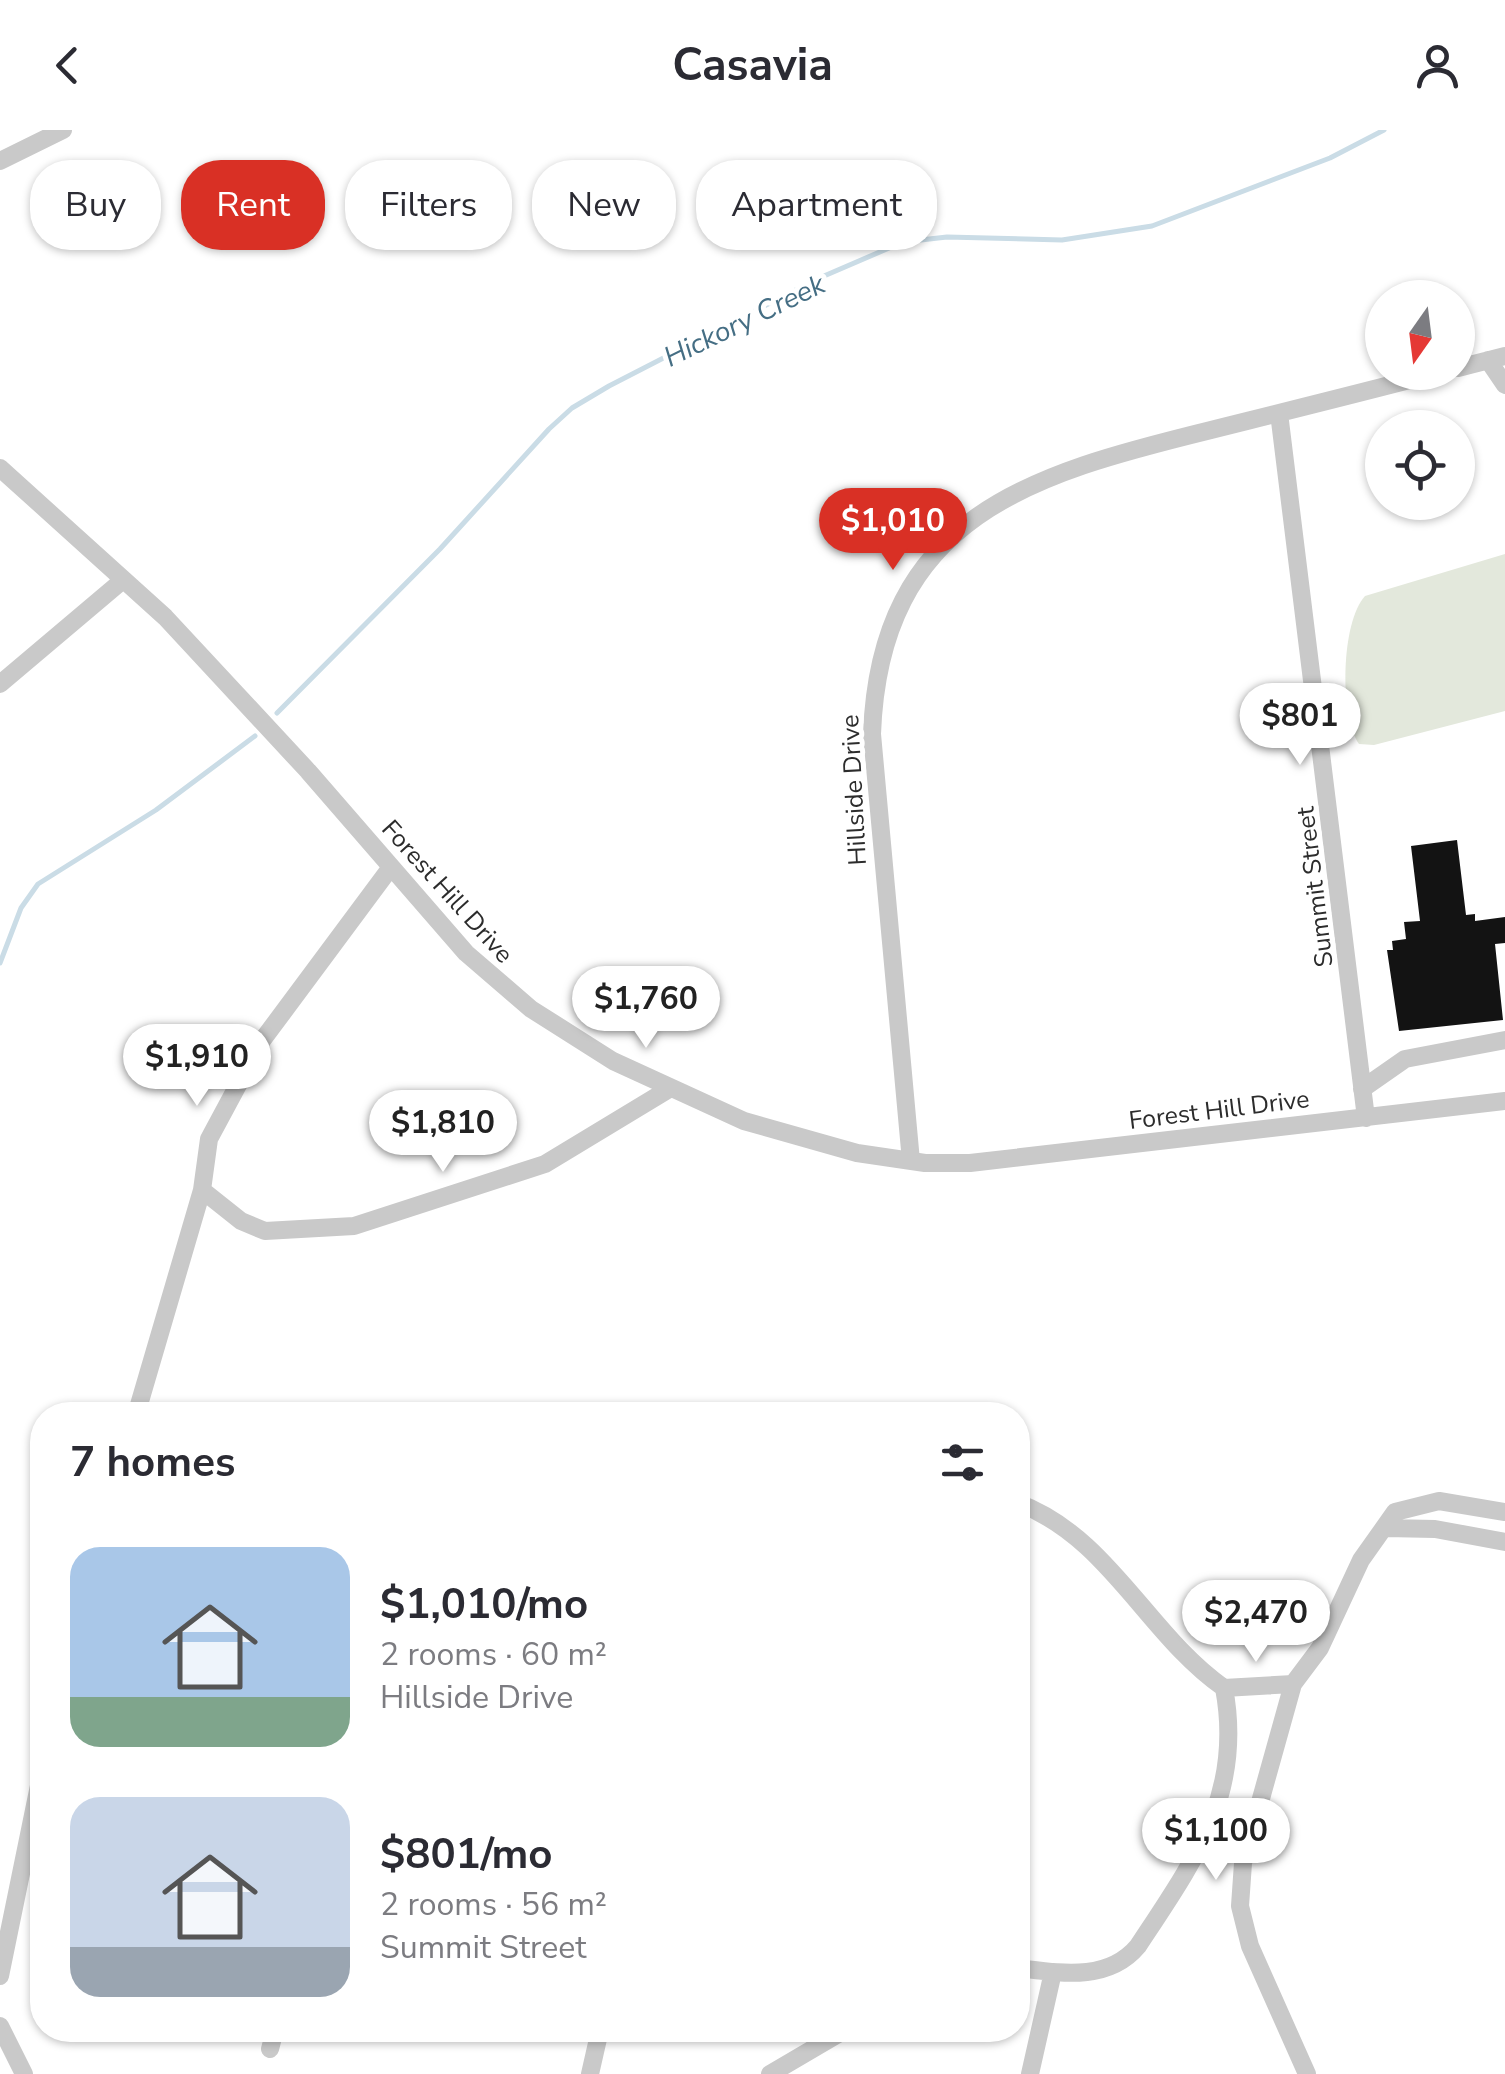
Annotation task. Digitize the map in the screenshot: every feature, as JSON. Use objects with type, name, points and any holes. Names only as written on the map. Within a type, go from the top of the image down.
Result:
[{"type":"street","points":[[0,160],[64,130]]},
{"type":"street","points":[[1496,358],[1505,385]]},
{"type":"street","name":"Hillside Drive","points":[[911,1161],[872,734],[878,671],[902,605],[921,574],[955,535],[996,500],[1082,464],[1370,390]]},
{"type":"street","name":"Summit Street","points":[[1280,413],[1366,1118]]},
{"type":"street","name":"Forest Hill Drive","points":[[0,468],[211,665],[492,979],[571,1037],[670,1090],[782,1134],[911,1161],[970,1163],[1505,1101]]},
{"type":"street","points":[[0,684],[123,580]]},
{"type":"street","points":[[140,1402],[202,1190],[209,1139],[261,1042],[391,867]]},
{"type":"street","points":[[1362,1089],[1405,1058],[1505,1040]]},
{"type":"street","points":[[202,1190],[241,1221],[265,1231],[354,1226],[545,1164],[670,1090]]},
{"type":"street","points":[[1307,2074],[1250,1946],[1240,1906],[1243,1863],[1293,1684],[1320,1648],[1361,1560],[1395,1512],[1419,1503],[1475,1504],[1505,1512]]},
{"type":"street","points":[[1030,1509],[1065,1527],[1090,1548],[1224,1688],[1230,1722],[1222,1800],[1162,1910],[1127,1960],[1084,1973],[1030,1969]]},
{"type":"street","points":[[1386,1528],[1435,1529],[1505,1542]]},
{"type":"street","points":[[1224,1688],[1293,1684]]},
{"type":"street","points":[[0,1976],[30,1830]]},
{"type":"street","points":[[1030,2074],[1053,1972]]},
{"type":"street","points":[[0,2026],[24,2074]]},
{"type":"street","points":[[270,2049],[272,2042]]},
{"type":"street","points":[[590,2074],[597,2042]]},
{"type":"street","points":[[770,2074],[825,2042]]},
{"type":"shaded area","points":[[1505,554],[1505,711],[1374,745],[1359,744],[1348,713],[1346,669],[1351,626],[1365,596]]},
{"type":"building","points":[[1457,840],[1466,915],[1475,914],[1475,921],[1505,917],[1505,943],[1495,944],[1503,1020],[1399,1031],[1387,950],[1393,950],[1392,941],[1406,939],[1404,922],[1420,921],[1411,846]]},
{"type":"waterway","name":"Hickory Creek","points":[[277,713],[440,549],[549,429],[572,408],[609,386],[817,279],[903,242],[947,237],[1062,240],[1152,226],[1330,158],[1384,130]]},
{"type":"waterway","name":"Hickory Creek","points":[[0,963],[21,908],[38,884],[156,810],[255,736]]}]
